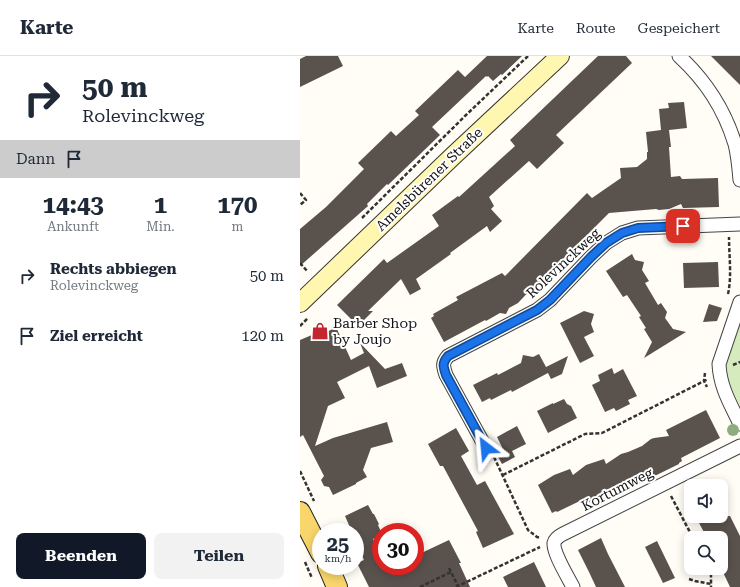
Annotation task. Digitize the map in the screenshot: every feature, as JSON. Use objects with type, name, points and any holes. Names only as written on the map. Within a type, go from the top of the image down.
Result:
[{"type":"main road","points":[[300,512],[312,556]]},
{"type":"main road","points":[[332,575],[338,587]]},
{"type":"street","name":"Amelsbürener Straße","points":[[300,303],[560,56]]},
{"type":"street","points":[[679,56],[703,81],[723,112],[735,144],[740,180]]},
{"type":"street","name":"Rolevinckweg","points":[[486,448],[446,375],[444,361],[448,356],[537,310],[550,300],[606,243],[622,233],[638,228],[740,224]]},
{"type":"street","points":[[740,302],[719,364],[722,387],[740,424]]},
{"type":"street","name":"Kortumweg","points":[[554,542],[563,534],[740,446]]},
{"type":"street","points":[[554,542],[555,550],[572,587]]},
{"type":"path","points":[[357,223],[528,56]]},
{"type":"path","points":[[300,194],[306,200],[300,205]]},
{"type":"path","points":[[300,263],[308,272],[304,276]]},
{"type":"path","points":[[503,475],[585,434],[602,433],[719,373]]},
{"type":"path","points":[[486,448],[491,452],[503,475],[528,530],[537,536],[554,542]]},
{"type":"path","points":[[664,483],[689,531]]},
{"type":"path","points":[[449,568],[457,586],[537,548],[554,542]]},
{"type":"path","points":[[420,587],[451,572]]},
{"type":"path","points":[[314,575],[314,580]]},
{"type":"path","points":[[690,579],[711,586],[712,575]]},
{"type":"green space","points":[[740,324],[740,406],[726,378],[726,361]]},
{"type":"building","points":[[306,56],[338,56],[343,66],[300,87],[300,59]]},
{"type":"building","points":[[487,56],[522,56],[502,75],[501,74],[493,81],[486,76],[432,127],[440,135],[388,185],[387,184],[367,204],[368,206],[300,266],[300,229],[326,207],[364,169],[358,163],[391,131],[396,136],[419,115],[415,111],[458,70],[465,77]]},
{"type":"building","points":[[598,56],[626,56],[632,63],[556,135],[564,143],[537,169],[529,161],[489,197],[494,206],[491,209],[502,221],[490,232],[487,226],[416,279],[421,289],[410,295],[401,279],[368,311],[373,311],[358,326],[337,305],[384,259],[387,263],[439,226],[432,215],[458,196],[459,197],[515,146],[510,140]]},
{"type":"building","points":[[711,56],[740,56],[740,85]]},
{"type":"building","points":[[684,102],[687,128],[669,130],[671,147],[669,147],[671,177],[680,176],[682,179],[718,178],[719,207],[683,208],[681,204],[669,209],[609,213],[559,263],[561,265],[551,275],[550,273],[536,287],[535,285],[518,303],[509,308],[506,314],[500,313],[444,342],[431,318],[434,316],[433,314],[458,300],[456,297],[502,273],[505,276],[587,193],[592,198],[621,178],[620,168],[637,167],[647,159],[648,152],[646,132],[661,130],[659,109],[669,108],[668,103]]},
{"type":"building","points":[[632,254],[635,260],[644,262],[642,270],[649,281],[645,283],[658,305],[661,303],[667,312],[665,318],[673,329],[686,332],[644,358],[652,342],[644,329],[646,328],[639,317],[641,316],[627,295],[623,297],[606,271]]},
{"type":"building","points":[[718,262],[719,287],[684,288],[683,263]]},
{"type":"building","points":[[709,304],[722,308],[717,321],[703,322]]},
{"type":"building","points":[[584,311],[594,314],[591,324],[594,332],[584,337],[594,356],[580,363],[560,323]]},
{"type":"building","points":[[336,327],[351,360],[364,353],[360,343],[385,369],[402,363],[407,376],[377,388],[369,366],[337,382],[345,398],[328,406],[315,446],[333,438],[387,422],[393,442],[371,448],[363,470],[367,477],[333,495],[329,487],[324,486],[321,480],[324,476],[303,435],[300,437],[300,340],[326,329],[327,332]]},
{"type":"building","points":[[539,354],[546,367],[568,356],[562,374],[551,379],[548,373],[512,392],[511,390],[491,400],[490,398],[482,402],[473,385],[497,373],[498,375],[521,363],[523,355],[533,357]]},
{"type":"building","points":[[612,368],[614,374],[623,369],[637,396],[628,400],[630,404],[616,411],[614,408],[605,412],[592,385],[600,381],[598,375]]},
{"type":"building","points":[[564,399],[567,404],[571,406],[577,418],[548,433],[537,411]]},
{"type":"building","points":[[706,410],[720,438],[681,458],[682,461],[679,464],[624,491],[619,492],[618,488],[586,504],[584,499],[552,513],[538,485],[554,475],[570,469],[573,475],[586,465],[604,459],[606,464],[621,454],[642,446],[651,439],[669,436],[666,430]]},
{"type":"building","points":[[517,426],[526,444],[512,451],[515,457],[502,464],[496,453],[503,449],[497,437]]},
{"type":"building","points":[[456,428],[469,451],[461,456],[477,485],[485,481],[514,534],[483,548],[476,532],[478,531],[443,466],[440,466],[428,444]]},
{"type":"building","points":[[368,505],[378,523],[372,523],[372,575],[424,575],[424,552],[449,540],[461,563],[459,563],[470,587],[369,587],[363,575],[364,523],[348,523],[345,516]]},
{"type":"building","points":[[728,516],[730,516],[740,536],[740,587],[730,587],[724,575],[728,575],[728,531],[703,531],[699,523],[728,523]]},
{"type":"building","points":[[601,538],[625,587],[596,587],[578,550]]},
{"type":"building","points":[[657,541],[675,578],[663,583],[645,547]]},
{"type":"building","points":[[534,562],[546,587],[508,587],[503,577]]},
{"type":"place","name":"Barber Shop by Joujo","points":[[320,331]]},
{"type":"route","points":[[486,448],[446,375],[444,361],[448,356],[537,310],[550,300],[606,243],[622,233],[638,228],[683,226]]}]
